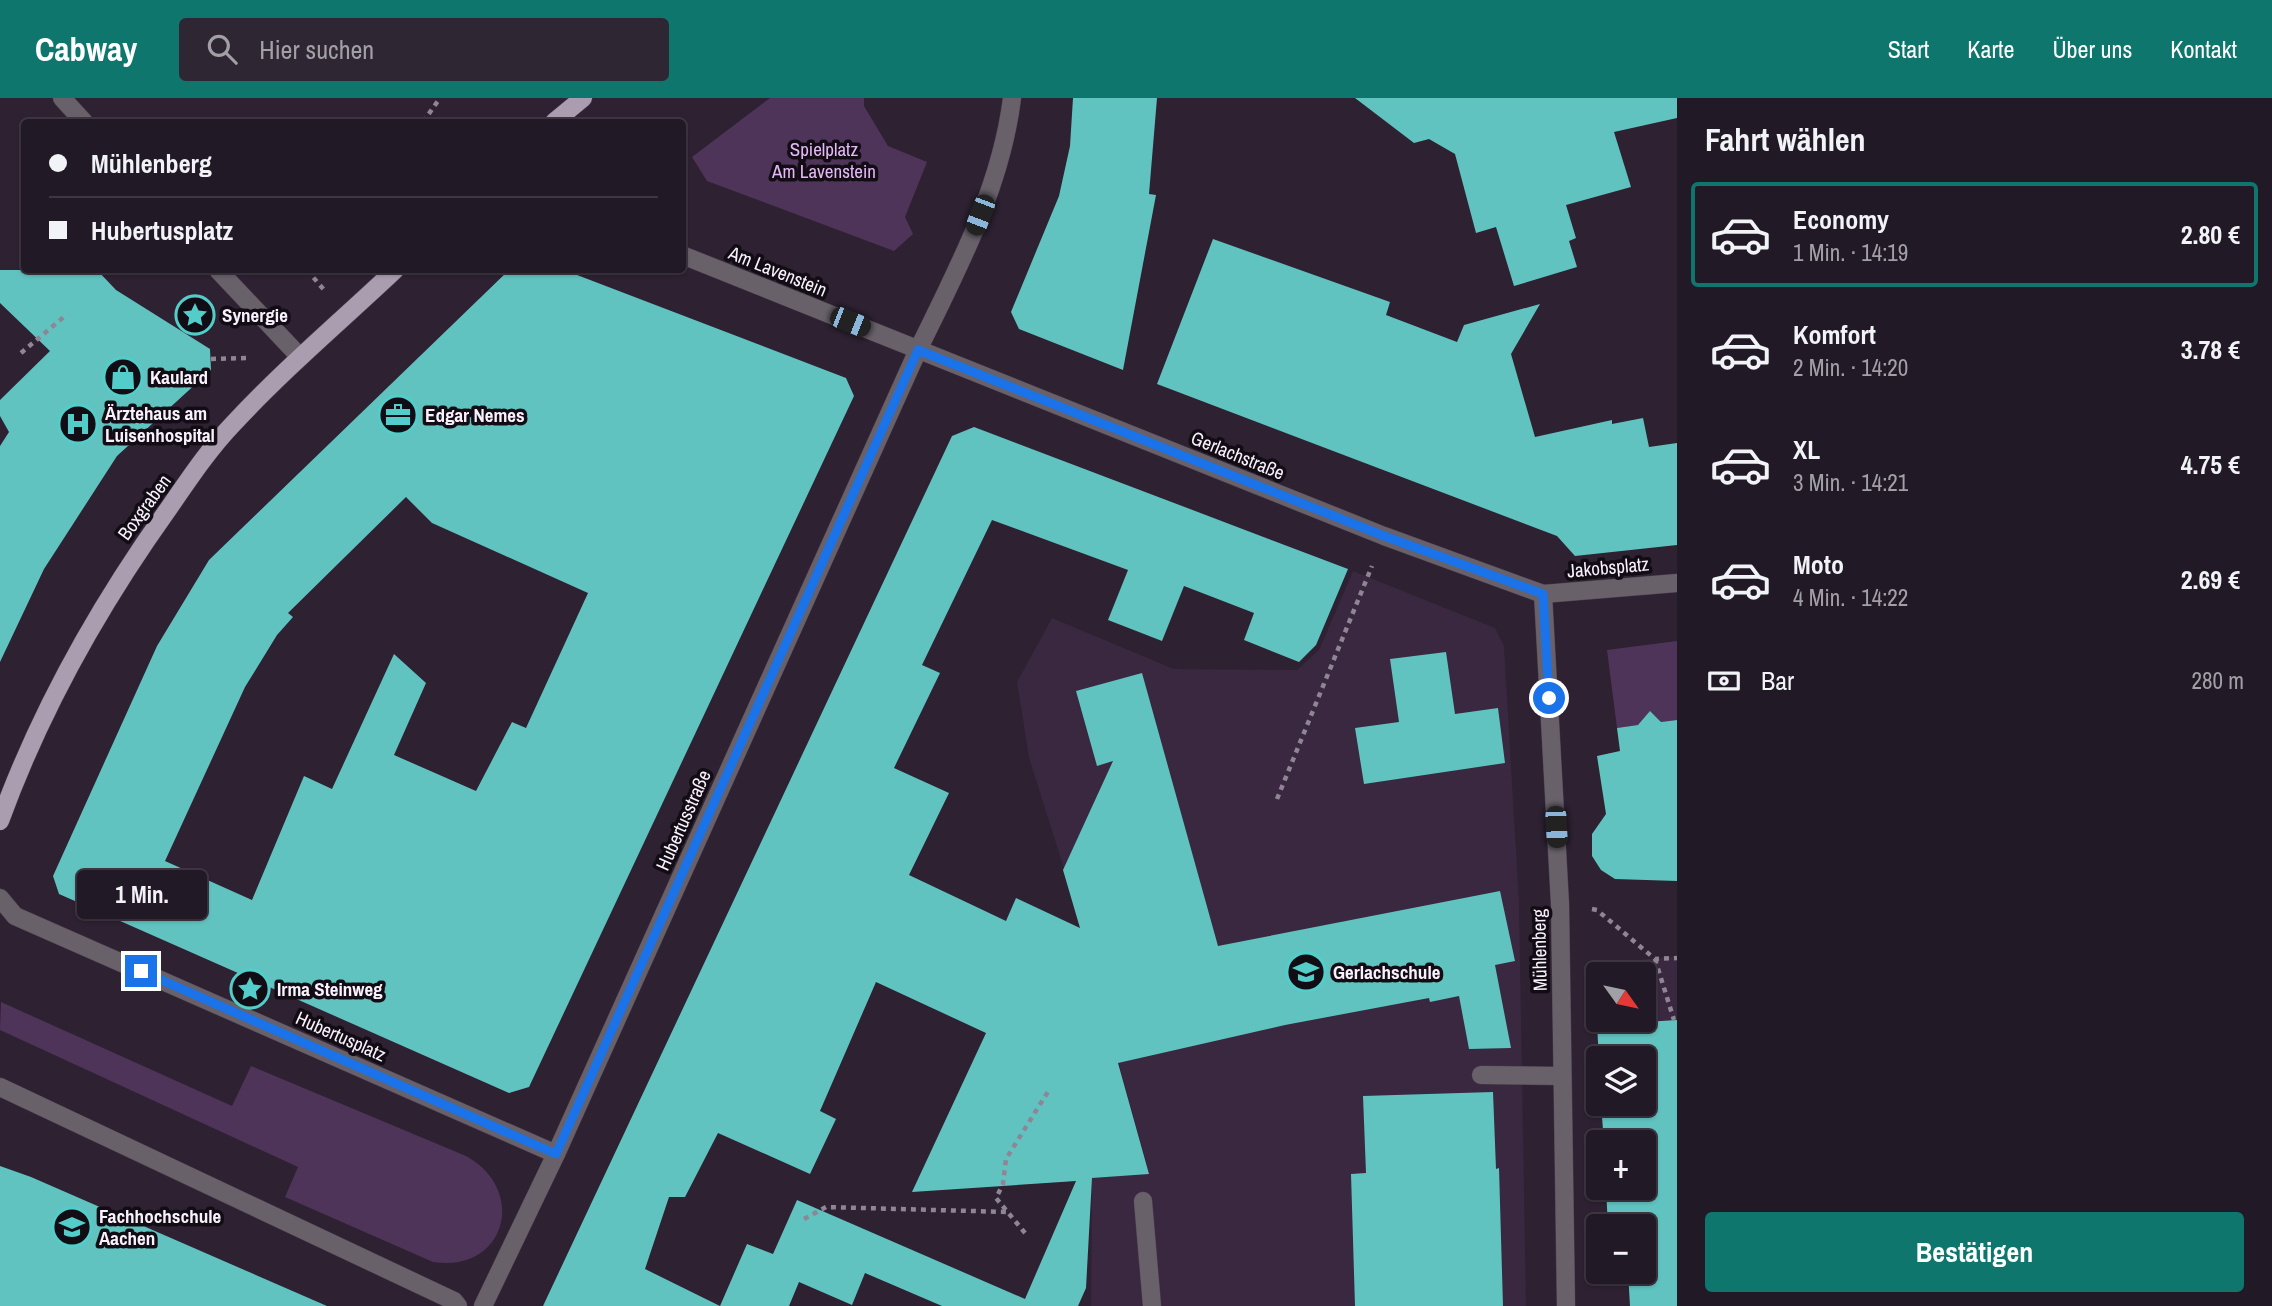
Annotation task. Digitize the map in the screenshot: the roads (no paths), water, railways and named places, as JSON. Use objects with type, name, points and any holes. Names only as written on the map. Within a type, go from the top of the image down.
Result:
[{"type":"main road","points":[[558,119],[583,98]]},
{"type":"main road","name":"Boxgraben","points":[[0,821],[27,754],[127,567],[232,425],[300,357],[392,273]]},
{"type":"street","points":[[62,98],[81,119]]},
{"type":"street","points":[[918,350],[962,259],[997,171],[1012,98]]},
{"type":"street","name":"Am Lavenstein","points":[[686,257],[918,350]]},
{"type":"street","points":[[221,273],[300,357]]},
{"type":"street","name":"Gerlachstraße","points":[[918,350],[1384,536],[1543,594]]},
{"type":"street","name":"Hubertusstraße","points":[[483,1306],[556,1154],[918,350]]},
{"type":"street","name":"Jakobsplatz","points":[[1543,594],[1677,583]]},
{"type":"street","name":"Mühlenberg","points":[[1543,594],[1560,904],[1566,1306]]},
{"type":"street","name":"Hubertusplatz","points":[[0,898],[15,916],[556,1154]]},
{"type":"street","points":[[1481,1075],[1562,1076]]},
{"type":"street","points":[[0,1087],[454,1301],[458,1306]]},
{"type":"street","points":[[1143,1201],[1152,1306]]},
{"type":"place","name":"Synergie","points":[[195,315]]},
{"type":"place","name":"Kaulard","points":[[123,377]]},
{"type":"place","name":"Edgar Nemes","points":[[398,415]]},
{"type":"place","name":"Ärztehaus am Luisenhospital","points":[[78,424]]},
{"type":"place","name":"Gerlachschule","points":[[1306,972]]},
{"type":"place","name":"Irma Steinweg","points":[[250,989]]},
{"type":"place","name":"Fachhochschule Aachen","points":[[72,1227]]},
{"type":"park label","name":"Spielplatz Am Lavenstein","points":[[824,160]]}]
